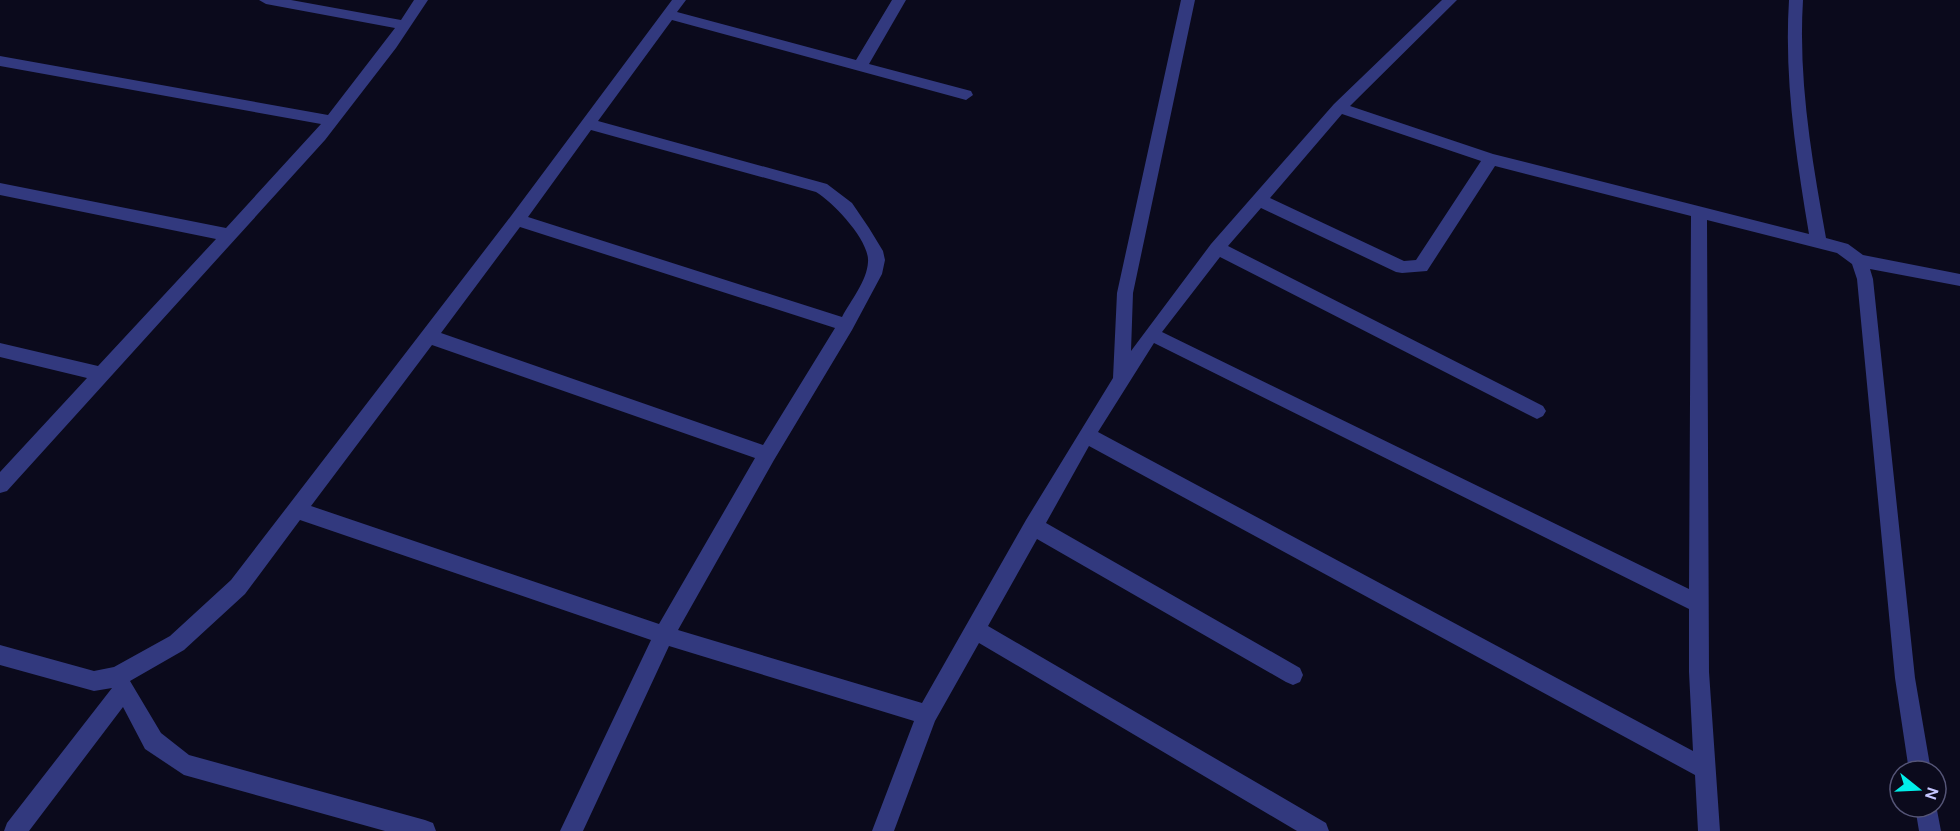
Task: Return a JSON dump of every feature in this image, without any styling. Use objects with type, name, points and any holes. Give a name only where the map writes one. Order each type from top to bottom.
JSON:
[{"type":"street","points":[[266,0],[404,25]]},
{"type":"street","points":[[0,485],[332,121],[421,0]]},
{"type":"street","points":[[860,66],[899,0]]},
{"type":"street","points":[[1121,379],[1125,293],[1188,0]]},
{"type":"street","points":[[883,831],[927,715],[1086,435],[1150,334],[1217,248],[1339,108],[1450,0]]},
{"type":"street","points":[[1796,0],[1794,28],[1799,127],[1819,242]]},
{"type":"street","points":[[15,831],[120,684],[177,643],[238,586],[517,220],[673,7],[860,66],[966,95]]},
{"type":"street","points":[[0,61],[332,121]]},
{"type":"street","points":[[1339,108],[1491,159],[1842,248],[1859,260],[1960,280]]},
{"type":"street","points":[[572,831],[664,635],[767,454],[846,325],[874,274],[877,260],[869,242],[846,205],[836,195],[821,188],[588,124]]},
{"type":"street","points":[[1259,200],[1402,267],[1421,266],[1491,159]]},
{"type":"street","points":[[0,189],[229,236]]},
{"type":"street","points":[[1699,212],[1699,672],[1709,831]]},
{"type":"street","points":[[517,220],[846,325]]},
{"type":"street","points":[[1217,248],[1538,411]]},
{"type":"street","points":[[1859,260],[1865,279],[1905,678],[1918,759]]},
{"type":"street","points":[[1150,334],[1699,604]]},
{"type":"street","points":[[428,336],[767,454]]},
{"type":"street","points":[[0,350],[103,374]]},
{"type":"street","points":[[1086,435],[1705,769]]},
{"type":"street","points":[[296,510],[664,635],[927,715]]},
{"type":"street","points":[[1033,526],[1293,675]]},
{"type":"street","points":[[974,629],[1318,831]]},
{"type":"street","points":[[0,654],[94,681],[120,684]]},
{"type":"street","points":[[120,684],[153,741],[184,764],[426,831]]}]
